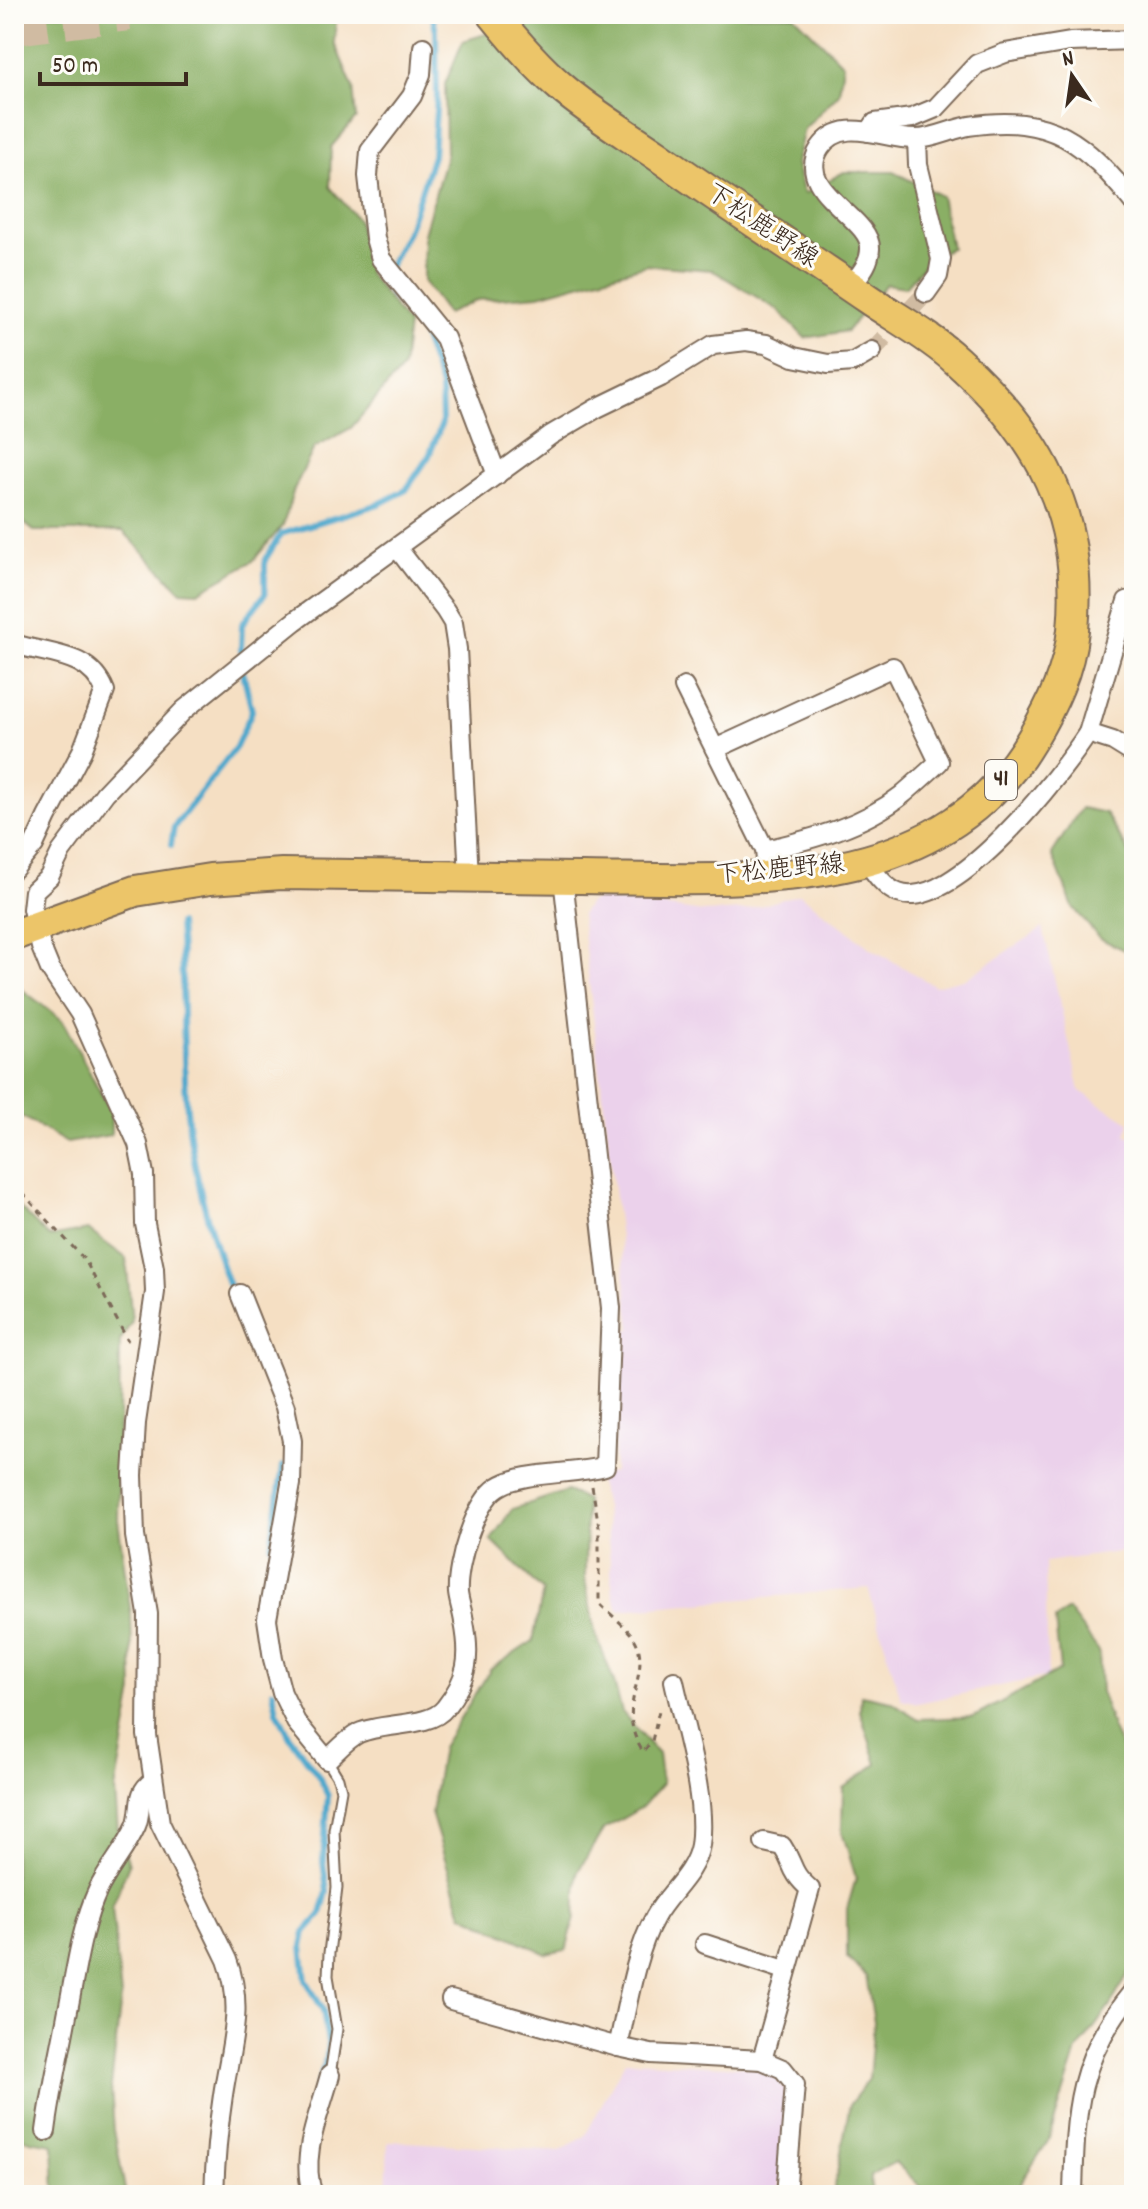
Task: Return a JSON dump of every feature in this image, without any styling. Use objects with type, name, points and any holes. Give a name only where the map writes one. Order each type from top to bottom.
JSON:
[{"type":"main road","name":"下松鹿野線","points":[[24,931],[135,891],[210,879],[282,874],[563,878],[766,864],[818,872],[867,862],[932,835],[983,801],[1023,755],[1054,702],[1071,651],[1076,599],[1071,548],[1060,499],[1036,451],[999,402],[953,357],[736,211],[561,87],[493,14]]},
{"type":"street","points":[[869,132],[875,123],[912,118],[936,108],[977,64],[1005,53],[1070,42],[1134,40]]},
{"type":"street","points":[[423,47],[421,74],[412,96],[370,151],[368,176],[375,238],[381,259],[445,338],[497,475]]},
{"type":"street","points":[[851,286],[867,264],[871,247],[865,231],[822,190],[816,171],[817,153],[829,136],[848,130],[917,139],[1000,121],[1034,125],[1061,134],[1096,158],[1134,203]]},
{"type":"street","points":[[917,139],[918,165],[941,259],[938,276],[926,293]]},
{"type":"street","points":[[214,2195],[223,2095],[234,2042],[237,2000],[235,1981],[227,1960],[160,1823],[152,1782],[147,1735],[148,1614],[135,1536],[133,1475],[136,1423],[155,1292],[154,1268],[145,1224],[144,1174],[138,1144],[80,1014],[24,931],[32,909],[34,891],[49,877],[61,852],[105,793],[184,710],[295,621],[551,435],[597,408],[661,377],[713,345],[756,342],[794,357],[828,364],[853,362],[872,351]]},
{"type":"street","points":[[398,549],[453,623],[469,877]]},
{"type":"street","points":[[867,862],[882,881],[898,893],[921,893],[948,883],[998,843],[1038,800],[1088,733],[1127,601],[1134,599]]},
{"type":"street","points":[[14,644],[51,651],[82,662],[105,691],[82,751],[34,845],[14,869]]},
{"type":"street","points":[[684,687],[766,864],[813,839],[860,821],[900,797],[939,762],[893,667],[715,749]]},
{"type":"street","points":[[1088,733],[1113,741],[1134,754]]},
{"type":"street","points":[[14,878],[34,891]]},
{"type":"street","points":[[240,1294],[285,1407],[292,1441],[291,1484],[267,1619],[273,1659],[282,1693],[296,1722],[327,1760],[357,1734],[380,1726],[429,1719],[444,1710],[466,1674],[469,1658],[457,1591],[462,1561],[478,1509],[497,1487],[517,1479],[589,1471],[605,1466],[611,1308],[563,878]]},
{"type":"street","points":[[618,2047],[637,1968],[654,1918],[693,1866],[699,1849],[702,1827],[697,1792],[674,1681]]},
{"type":"street","points":[[46,2131],[75,1969],[98,1890],[129,1840],[138,1820],[144,1787],[152,1782]]},
{"type":"street","points":[[762,2060],[810,1889],[792,1871],[782,1846],[764,1842]]},
{"type":"street","points":[[705,1944],[785,1970]]},
{"type":"street","points":[[1073,2195],[1074,2125],[1080,2089],[1113,2015],[1134,1990]]},
{"type":"street","points":[[451,2000],[651,2054],[762,2060],[783,2069],[795,2084],[786,2195]]},
{"type":"street","points":[[313,2195],[307,2168],[330,2075]]},
{"type":"lane","points":[[327,1760],[341,1790],[334,1830],[337,1888],[328,1976],[337,2029],[330,2075]]},
{"type":"path","points":[[14,1184],[85,1260],[132,1350]]},
{"type":"path","points":[[589,1471],[599,1527],[599,1603],[636,1640],[641,1659],[630,1710],[637,1742],[643,1752],[652,1741],[666,1683],[674,1681]]},
{"type":"shaded area","points":[[800,894],[870,948],[935,986],[967,978],[1043,928],[1080,1091],[1129,1122],[1126,1135],[1134,1138],[1134,1550],[1045,1562],[1048,1676],[918,1703],[901,1699],[868,1588],[619,1610],[613,1595],[605,1505],[597,1476],[614,1472],[618,1334],[631,1329],[581,915],[589,903],[600,897],[703,912],[747,910]]},
{"type":"shaded area","points":[[625,2061],[768,2068],[789,2093],[779,2195],[386,2195],[388,2141],[560,2151],[585,2136]]},
{"type":"green space","points":[[14,14],[337,14],[334,42],[353,87],[356,118],[331,147],[330,187],[358,220],[369,274],[408,325],[403,367],[351,428],[314,448],[294,489],[283,525],[253,561],[198,592],[181,591],[123,531],[34,531],[14,515]]},
{"type":"green space","points":[[530,14],[794,15],[843,64],[839,93],[804,129],[796,163],[804,194],[844,172],[894,172],[941,196],[951,248],[929,260],[905,287],[886,284],[847,331],[805,338],[778,310],[712,270],[647,265],[539,295],[477,300],[447,314],[423,281],[424,234],[446,155],[445,84],[463,41],[527,21]]},
{"type":"green space","points":[[1081,808],[1105,813],[1134,861],[1134,955],[1099,938],[1073,907],[1052,854]]},
{"type":"green space","points":[[20,988],[62,1020],[111,1112],[111,1135],[67,1143],[14,1112],[14,989]]},
{"type":"green space","points":[[14,1202],[49,1237],[88,1230],[126,1258],[132,1321],[120,1341],[118,1520],[131,1615],[133,1691],[115,1790],[118,1832],[129,1864],[112,1907],[121,1997],[111,2087],[114,2130],[126,2195],[55,2195],[53,2144],[19,2138],[14,2148]]},
{"type":"green space","points":[[567,1491],[586,1500],[585,1580],[595,1632],[622,1712],[658,1754],[662,1784],[642,1807],[603,1830],[577,1873],[575,1918],[566,1950],[546,1954],[462,1914],[431,1813],[442,1747],[491,1669],[533,1641],[543,1591],[491,1540],[512,1509]]},
{"type":"green space","points":[[1068,1610],[1099,1651],[1101,1693],[1113,1730],[1134,1773],[1134,1963],[1110,2006],[1077,2051],[1048,2141],[1016,2195],[922,2195],[920,2186],[895,2162],[870,2175],[872,2195],[833,2195],[850,2104],[869,2079],[874,2022],[866,1976],[847,1957],[847,1909],[856,1878],[842,1831],[843,1788],[877,1764],[860,1711],[861,1695],[891,1701],[918,1719],[974,1717],[1060,1670],[1055,1620]]},
{"type":"waterway","points":[[241,650],[242,624],[265,594],[265,560],[281,534],[379,504],[406,490],[429,456],[442,423],[441,386],[417,319],[394,298],[382,280],[408,230],[433,156],[437,95],[433,18]]},
{"type":"waterway","points":[[171,845],[174,827],[236,747],[252,711],[243,672]]},
{"type":"waterway","points":[[179,924],[188,1123],[209,1225],[234,1300]]},
{"type":"waterway","points":[[245,1329],[260,1367]]},
{"type":"waterway","points":[[271,1546],[283,1466]]},
{"type":"waterway","points":[[273,1691],[277,1711],[290,1737],[319,1777],[328,1796],[323,1861],[327,1892],[321,1914],[305,1932],[302,1947],[306,1980],[323,2010],[329,2048],[314,2098]]},
{"type":"tunnel","points":[[14,28],[129,14]]},
{"type":"tunnel","points":[[872,351],[926,293]]}]
